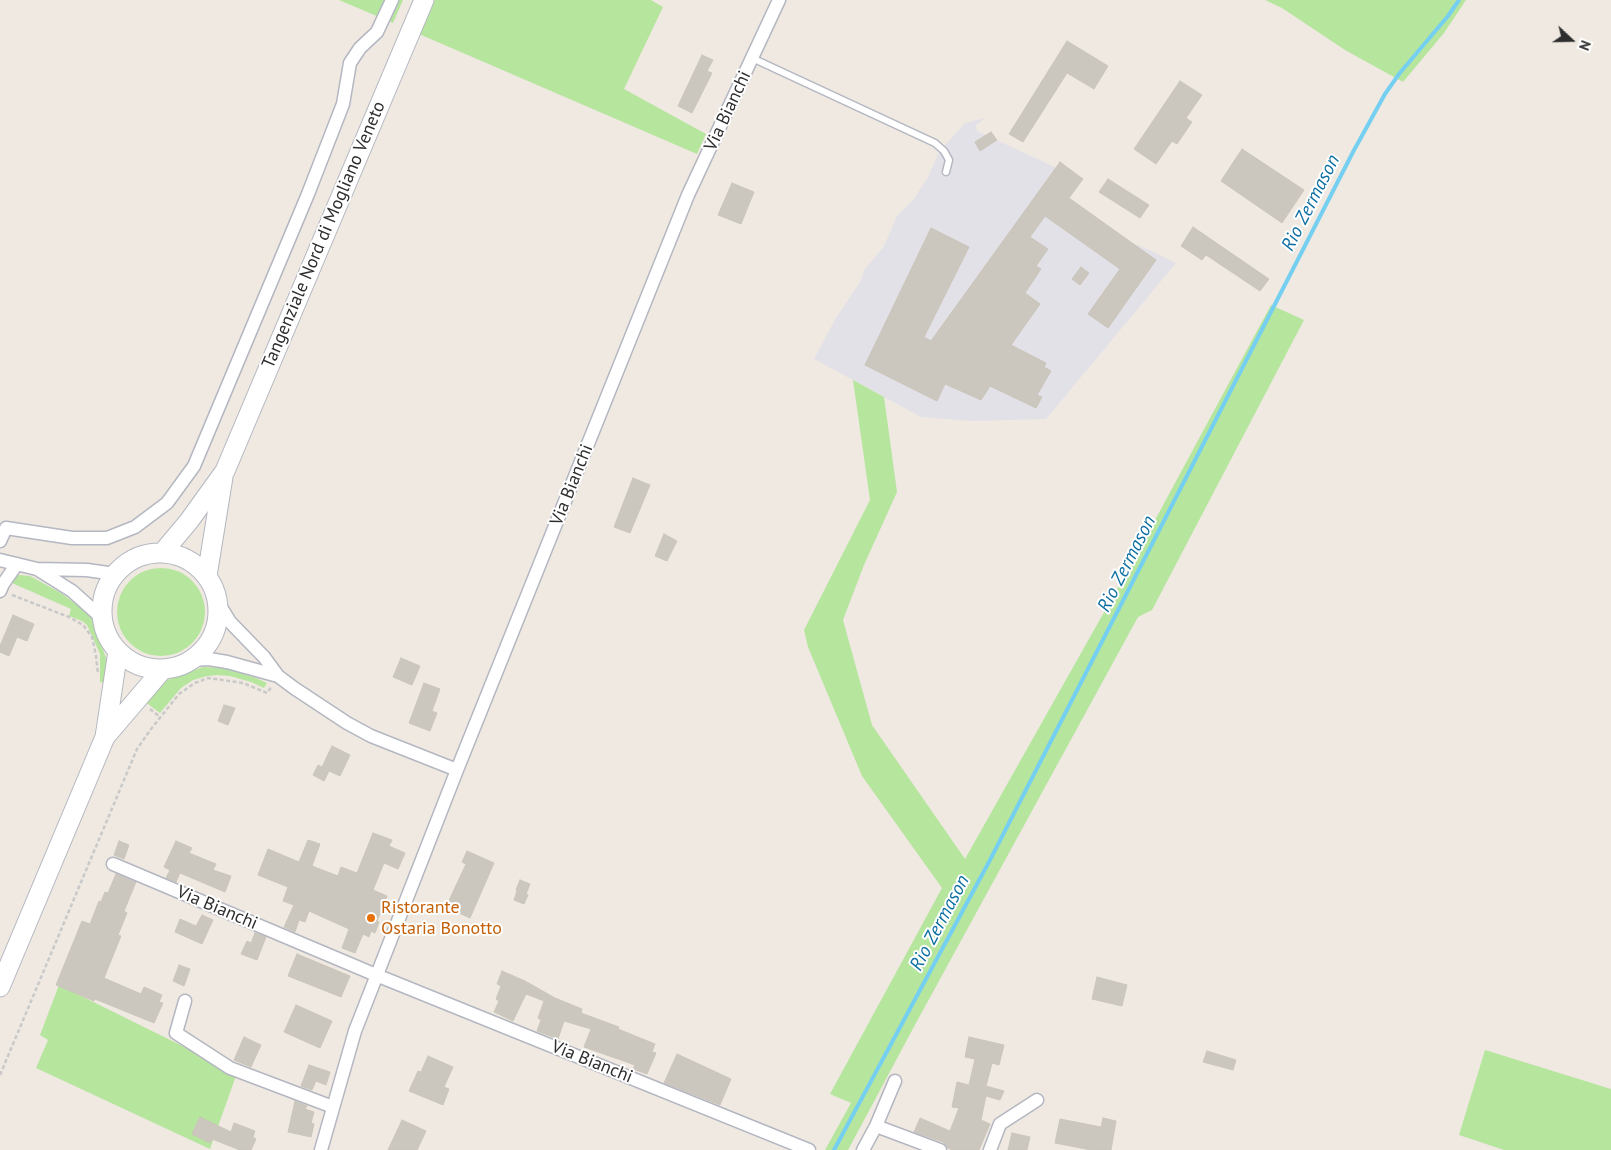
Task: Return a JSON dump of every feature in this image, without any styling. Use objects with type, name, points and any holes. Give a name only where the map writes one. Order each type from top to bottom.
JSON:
[{"type":"main road","name":"Tangenziale Nord di Mogliano Veneto","points":[[224,471],[424,0]]},
{"type":"main road","points":[[163,552],[189,521],[224,471]]},
{"type":"main road","points":[[207,576],[224,471]]},
{"type":"main road","points":[[163,552],[182,557],[196,565],[207,576],[217,601],[218,615],[210,641],[201,652],[177,666],[163,669],[139,665],[118,651],[110,641],[105,630],[102,618],[102,602],[107,587],[115,574],[130,561],[147,554],[163,552]]},
{"type":"main road","points":[[0,987],[105,737],[118,651]]},
{"type":"main road","points":[[105,737],[163,669]]},
{"type":"street","points":[[0,541],[6,528],[72,538],[107,538],[135,527],[167,503],[194,466],[308,194],[343,104],[350,63],[360,48],[377,32],[392,0]]},
{"type":"street","name":"Via Bianchi","points":[[321,1150],[355,1031],[457,770],[688,195],[780,0]]},
{"type":"street","points":[[0,560],[38,569],[86,570],[115,574]]},
{"type":"street","points":[[4,592],[3,584],[17,564]]},
{"type":"street","points":[[38,569],[72,591],[102,618]]},
{"type":"street","points":[[217,601],[230,622],[264,657],[278,676],[294,688],[347,723],[371,736],[457,770]]},
{"type":"street","points":[[190,660],[209,659],[227,662],[278,676]]},
{"type":"street","name":"Via Bianchi","points":[[114,864],[376,974],[809,1150]]},
{"type":"street","points":[[185,1001],[176,1033],[230,1068],[333,1107]]},
{"type":"street","points":[[864,1150],[895,1081]]},
{"type":"street","points":[[990,1150],[1000,1124],[1037,1100]]},
{"type":"street","points":[[876,1126],[940,1150]]},
{"type":"lane","points":[[752,58],[935,143],[944,151],[949,160],[946,172]]},
{"type":"path","points":[[4,592],[69,617],[83,625],[92,638],[98,675]]},
{"type":"path","points":[[0,1074],[137,749],[160,717],[179,694],[195,683],[208,678],[243,683],[267,693],[274,684],[294,688]]},
{"type":"path","points":[[148,708],[160,717]]},
{"type":"shaded area","points":[[985,118],[976,125],[977,131],[1076,177],[1056,210],[1076,222],[1145,248],[1176,263],[1046,419],[972,421],[921,417],[814,359],[836,318],[860,282],[865,269],[884,246],[897,216],[913,200],[928,177],[939,152],[965,123]]},
{"type":"green space","points":[[339,0],[403,0],[393,23]]},
{"type":"green space","points":[[435,0],[651,0],[663,7],[624,89],[706,134],[697,154],[419,34]]},
{"type":"green space","points":[[1265,0],[1466,0],[1444,33],[1403,82],[1345,50],[1282,8]]},
{"type":"green space","points":[[1271,305],[1304,320],[1152,610],[1138,617],[848,1150],[825,1150],[851,1103],[830,1094],[942,888],[862,776],[808,647],[804,630],[870,500],[853,380],[884,397],[897,492],[864,565],[843,620],[872,725],[965,859],[1134,559]]},
{"type":"green space","points":[[161,568],[178,571],[186,575],[198,587],[202,595],[205,612],[202,629],[198,637],[186,649],[178,653],[161,656],[144,653],[136,649],[124,637],[120,629],[117,612],[120,595],[124,587],[136,575],[144,571]]},
{"type":"green space","points":[[19,575],[30,576],[61,593],[84,610],[92,619],[106,658],[105,683],[100,682],[100,654],[87,625],[69,616],[71,609],[12,583],[15,577]]},
{"type":"green space","points":[[203,667],[226,668],[267,683],[264,688],[230,676],[207,676],[193,680],[181,688],[160,713],[144,701],[155,688],[167,680]]},
{"type":"green space","points":[[59,985],[237,1073],[210,1149],[36,1068],[48,1040],[40,1035]]},
{"type":"green space","points":[[1485,1050],[1611,1089],[1611,1150],[1504,1150],[1459,1135]]},
{"type":"building","points":[[1067,41],[1108,66],[1094,89],[1067,73],[1023,142],[1009,134]]},
{"type":"building","points":[[702,55],[713,60],[707,71],[712,73],[692,113],[678,106]]},
{"type":"building","points":[[1180,81],[1202,95],[1186,118],[1192,122],[1177,144],[1172,141],[1156,164],[1134,149]]},
{"type":"building","points":[[991,132],[997,140],[980,151],[975,142]]},
{"type":"building","points":[[1242,149],[1304,190],[1282,223],[1221,181]]},
{"type":"building","points":[[1060,162],[1083,179],[1069,198],[1156,260],[1108,328],[1088,314],[1120,269],[1045,216],[1030,237],[1048,249],[1036,266],[1041,269],[1025,293],[1040,304],[1011,345],[1046,363],[1044,367],[1051,371],[1037,395],[1042,397],[1036,408],[990,386],[981,400],[945,384],[937,401],[865,365],[931,228],[969,247],[924,337],[931,341]]},
{"type":"building","points":[[1108,179],[1149,205],[1140,218],[1099,192]]},
{"type":"building","points":[[732,183],[754,192],[741,224],[718,215]]},
{"type":"building","points":[[1193,227],[1269,279],[1260,291],[1206,255],[1202,260],[1181,246]]},
{"type":"building","points":[[1081,267],[1089,273],[1080,285],[1072,279]]},
{"type":"building","points":[[633,478],[650,485],[630,533],[614,527]]},
{"type":"building","points":[[664,534],[677,541],[667,561],[655,556]]},
{"type":"building","points":[[13,615],[34,624],[27,641],[17,637],[9,656],[0,652],[0,646]]},
{"type":"building","points":[[401,658],[420,666],[412,685],[393,677]]},
{"type":"building","points":[[424,683],[440,689],[432,711],[437,713],[430,731],[409,723]]},
{"type":"building","points":[[224,705],[235,708],[228,725],[218,721]]},
{"type":"building","points":[[332,746],[350,755],[340,776],[329,771],[324,781],[313,775],[318,765],[322,767]]},
{"type":"building","points":[[373,833],[392,840],[389,846],[405,853],[398,869],[384,863],[373,890],[387,896],[377,921],[379,922],[375,933],[371,931],[369,937],[363,934],[355,953],[342,948],[349,929],[309,911],[305,922],[299,920],[295,932],[284,927],[294,905],[283,901],[288,887],[258,875],[268,849],[299,862],[308,840],[320,844],[312,866],[338,876],[341,867],[357,873]]},
{"type":"building","points":[[119,841],[129,845],[124,859],[114,855]]},
{"type":"building","points":[[176,841],[192,848],[189,853],[216,864],[213,870],[231,876],[225,892],[180,873],[176,882],[166,878],[170,870],[164,867]]},
{"type":"building","points":[[467,851],[494,863],[470,918],[446,907],[466,864],[462,862]]},
{"type":"building","points":[[116,874],[136,882],[124,911],[127,913],[118,935],[121,936],[104,978],[141,994],[144,987],[162,995],[159,1002],[163,1003],[154,1023],[56,985],[82,921],[90,924],[99,901],[101,902],[105,892],[108,893]]},
{"type":"building","points":[[520,880],[530,884],[524,904],[514,900]]},
{"type":"building","points":[[202,915],[213,920],[202,944],[175,932],[180,919],[196,926]]},
{"type":"building","points":[[255,933],[266,937],[257,960],[241,954],[247,941],[251,943]]},
{"type":"building","points":[[297,954],[350,976],[341,997],[288,976]]},
{"type":"building","points":[[179,965],[190,969],[184,986],[173,981]]},
{"type":"building","points":[[502,971],[525,981],[555,998],[582,1009],[581,1013],[619,1027],[618,1029],[655,1044],[652,1052],[656,1053],[647,1074],[633,1069],[635,1065],[584,1047],[591,1029],[564,1021],[558,1039],[537,1031],[541,1020],[538,1018],[544,1001],[526,994],[513,1021],[494,1012],[499,1001],[496,999],[501,986],[497,984]]},
{"type":"building","points":[[1097,977],[1127,985],[1122,1006],[1092,999]]},
{"type":"building","points":[[296,1005],[332,1021],[320,1048],[284,1032]]},
{"type":"building","points":[[244,1037],[261,1045],[251,1067],[234,1060]]},
{"type":"building","points":[[969,1037],[1004,1045],[999,1065],[992,1063],[986,1086],[1004,1091],[1000,1100],[986,1096],[981,1120],[990,1124],[979,1150],[952,1150],[943,1142],[914,1132],[920,1118],[950,1131],[959,1108],[952,1107],[957,1082],[969,1085],[975,1059],[965,1057]]},
{"type":"building","points":[[1207,1051],[1236,1060],[1233,1070],[1203,1062]]},
{"type":"building","points":[[677,1054],[731,1079],[720,1105],[664,1083]]},
{"type":"building","points":[[428,1056],[453,1067],[444,1087],[449,1089],[443,1105],[409,1091],[418,1071],[421,1072]]},
{"type":"building","points":[[309,1065],[330,1072],[326,1085],[316,1081],[312,1090],[301,1086]]},
{"type":"building","points":[[295,1101],[307,1106],[305,1109],[314,1112],[311,1123],[314,1124],[311,1137],[288,1132]]},
{"type":"building","points":[[200,1117],[231,1132],[234,1123],[255,1131],[253,1137],[256,1139],[251,1150],[240,1150],[212,1139],[210,1143],[192,1134]]},
{"type":"building","points":[[1103,1118],[1116,1121],[1111,1150],[1091,1150],[1055,1143],[1060,1119],[1101,1127]]},
{"type":"building","points":[[402,1120],[426,1131],[417,1150],[388,1150]]},
{"type":"building","points":[[1012,1133],[1030,1137],[1027,1150],[1008,1150]]},
{"type":"waterway","name":"Rio Zermason","points":[[834,1150],[990,860],[1353,152],[1385,94],[1459,0]]},
{"type":"place","name":"Ristorante Ostaria Bonotto","points":[[371,918]]}]
